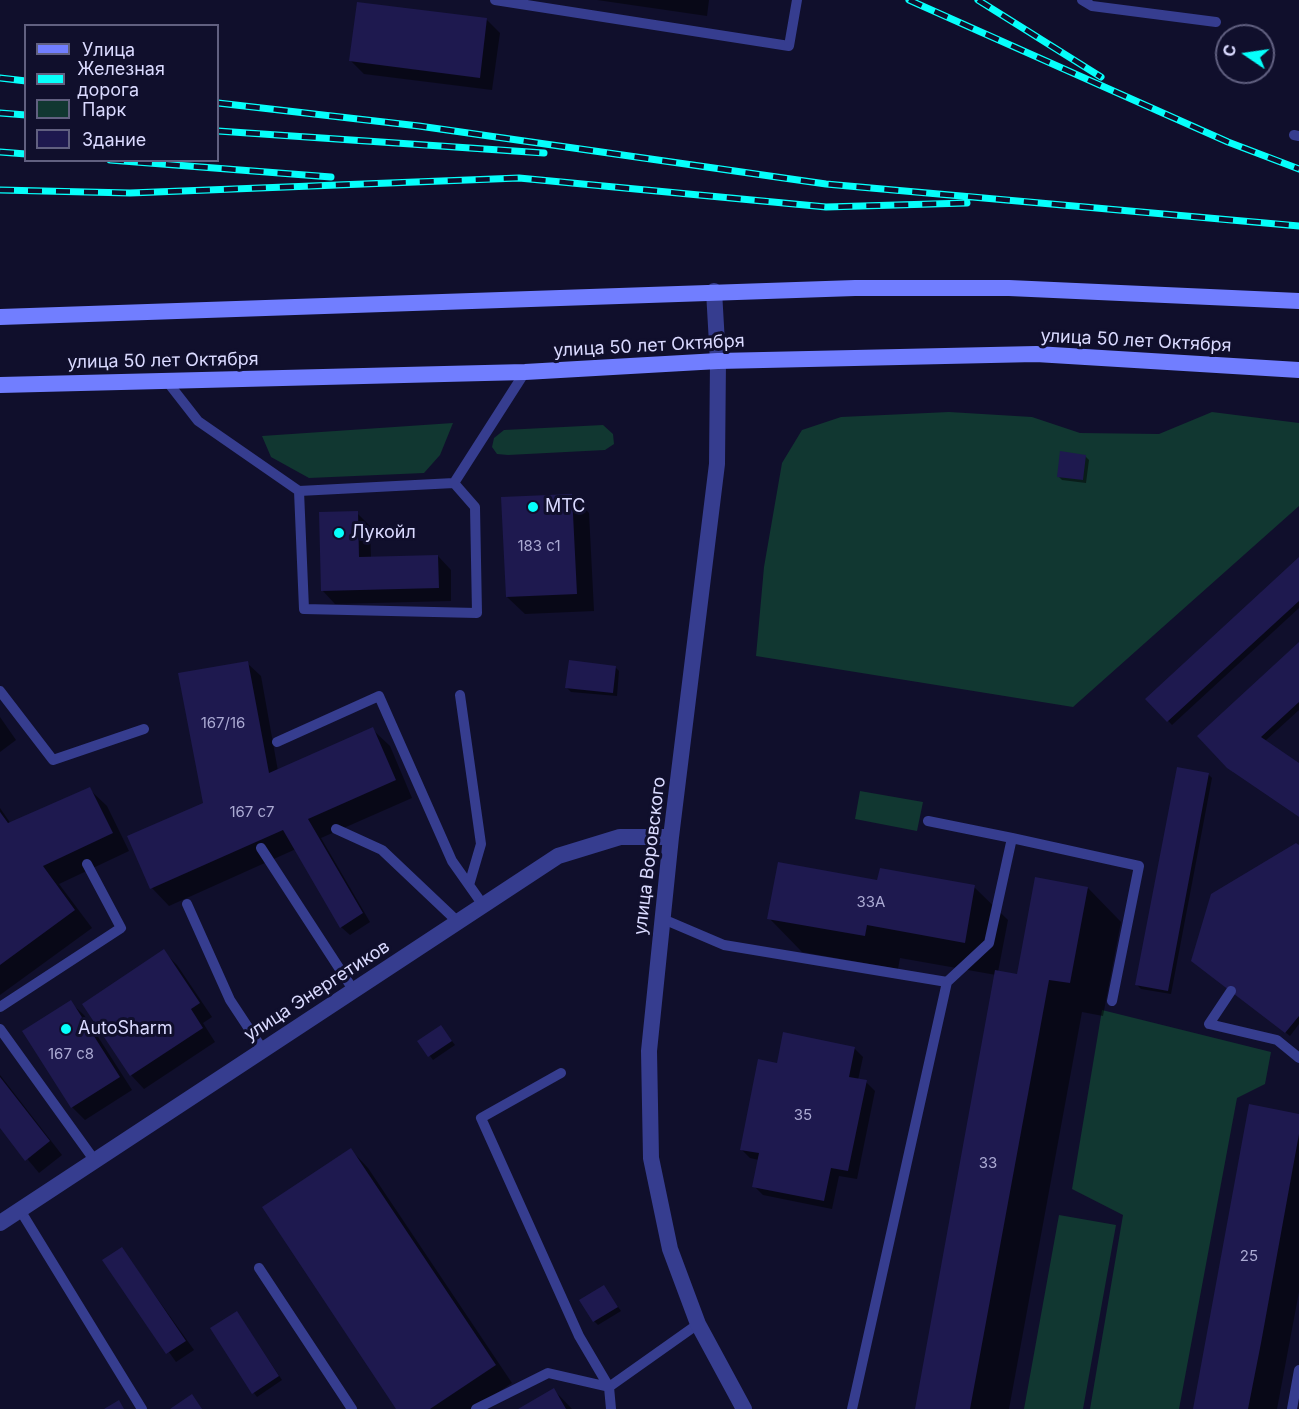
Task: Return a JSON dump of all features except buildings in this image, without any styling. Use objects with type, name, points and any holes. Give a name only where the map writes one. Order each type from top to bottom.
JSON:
[{"type":"main road","points":[[0,317],[714,291],[1009,288],[1299,302]]},
{"type":"main road","name":"улица 50 лет Октября","points":[[0,385],[525,372],[718,361],[1036,354],[1299,370]]},
{"type":"street","name":"улица Воровского","points":[[714,291],[718,361],[717,464],[671,837],[649,1051],[651,1158],[670,1249],[698,1324],[744,1409]]},
{"type":"street","name":"улица Энергетиков","points":[[0,1223],[558,856],[620,837],[671,837]]},
{"type":"lane","points":[[495,0],[789,46],[797,0]]},
{"type":"lane","points":[[1082,0],[1092,6],[1216,22]]},
{"type":"lane","points":[[454,483],[525,372]]},
{"type":"lane","points":[[165,380],[198,421],[299,491],[454,483]]},
{"type":"lane","points":[[299,491],[304,609],[477,613],[474,507],[454,483]]},
{"type":"lane","points":[[0,691],[53,760],[144,729]]},
{"type":"lane","points":[[460,695],[481,844],[469,885]]},
{"type":"lane","points":[[278,742],[379,696],[452,861],[483,905]]},
{"type":"lane","points":[[928,821],[1139,866],[1112,1001]]},
{"type":"lane","points":[[336,829],[382,850],[458,922]]},
{"type":"lane","points":[[852,1409],[947,982],[989,943],[1012,838]]},
{"type":"lane","points":[[261,848],[354,991]]},
{"type":"lane","points":[[0,1007],[121,928],[87,864]]},
{"type":"lane","points":[[187,904],[230,1000],[263,1050]]},
{"type":"lane","points":[[663,919],[724,945],[947,982]]},
{"type":"lane","points":[[1230,991],[1209,1024],[1277,1040],[1299,1058]]},
{"type":"lane","points":[[0,1029],[95,1161]]},
{"type":"lane","points":[[561,1073],[481,1118],[579,1336],[609,1387],[611,1409]]},
{"type":"lane","points":[[20,1210],[142,1409]]},
{"type":"lane","points":[[259,1268],[352,1409]]},
{"type":"lane","points":[[476,1409],[548,1373],[609,1387],[698,1324]]},
{"type":"lane","points":[[1292,1409],[1299,1371]]},
{"type":"green space","points":[[949,412],[1032,417],[1080,433],[1159,434],[1212,412],[1299,423],[1299,506],[1073,707],[756,656],[764,567],[782,463],[802,430],[841,417]]},
{"type":"green space","points":[[453,423],[440,455],[424,473],[309,478],[271,457],[262,436]]},
{"type":"green space","points":[[603,425],[613,434],[614,444],[605,450],[508,455],[497,454],[492,447],[494,438],[504,430]]},
{"type":"green space","points":[[860,791],[923,802],[917,831],[855,819]]},
{"type":"green space","points":[[1102,1010],[1271,1052],[1265,1084],[1237,1098],[1179,1409],[1090,1409],[1123,1215],[1072,1189]]},
{"type":"green space","points":[[1059,1215],[1116,1225],[1083,1409],[1024,1409]]},
{"type":"railway","points":[[909,0],[1228,142],[1299,169]]},
{"type":"railway","points":[[978,0],[1101,77]]},
{"type":"railway","points":[[0,78],[24,81]]},
{"type":"railway","points":[[219,103],[419,126],[826,184],[1299,226]]},
{"type":"railway","points":[[0,113],[24,115]]},
{"type":"railway","points":[[219,131],[544,153]]},
{"type":"railway","points":[[0,152],[24,154]]},
{"type":"railway","points":[[136,162],[331,177]]},
{"type":"railway","points":[[0,190],[130,193],[519,178],[826,207],[967,203]]},
{"type":"place","name":"МТС","points":[[533,507]]},
{"type":"place","name":"Лукойл","points":[[339,533]]},
{"type":"place","name":"AutoSharm","points":[[66,1029]]}]
